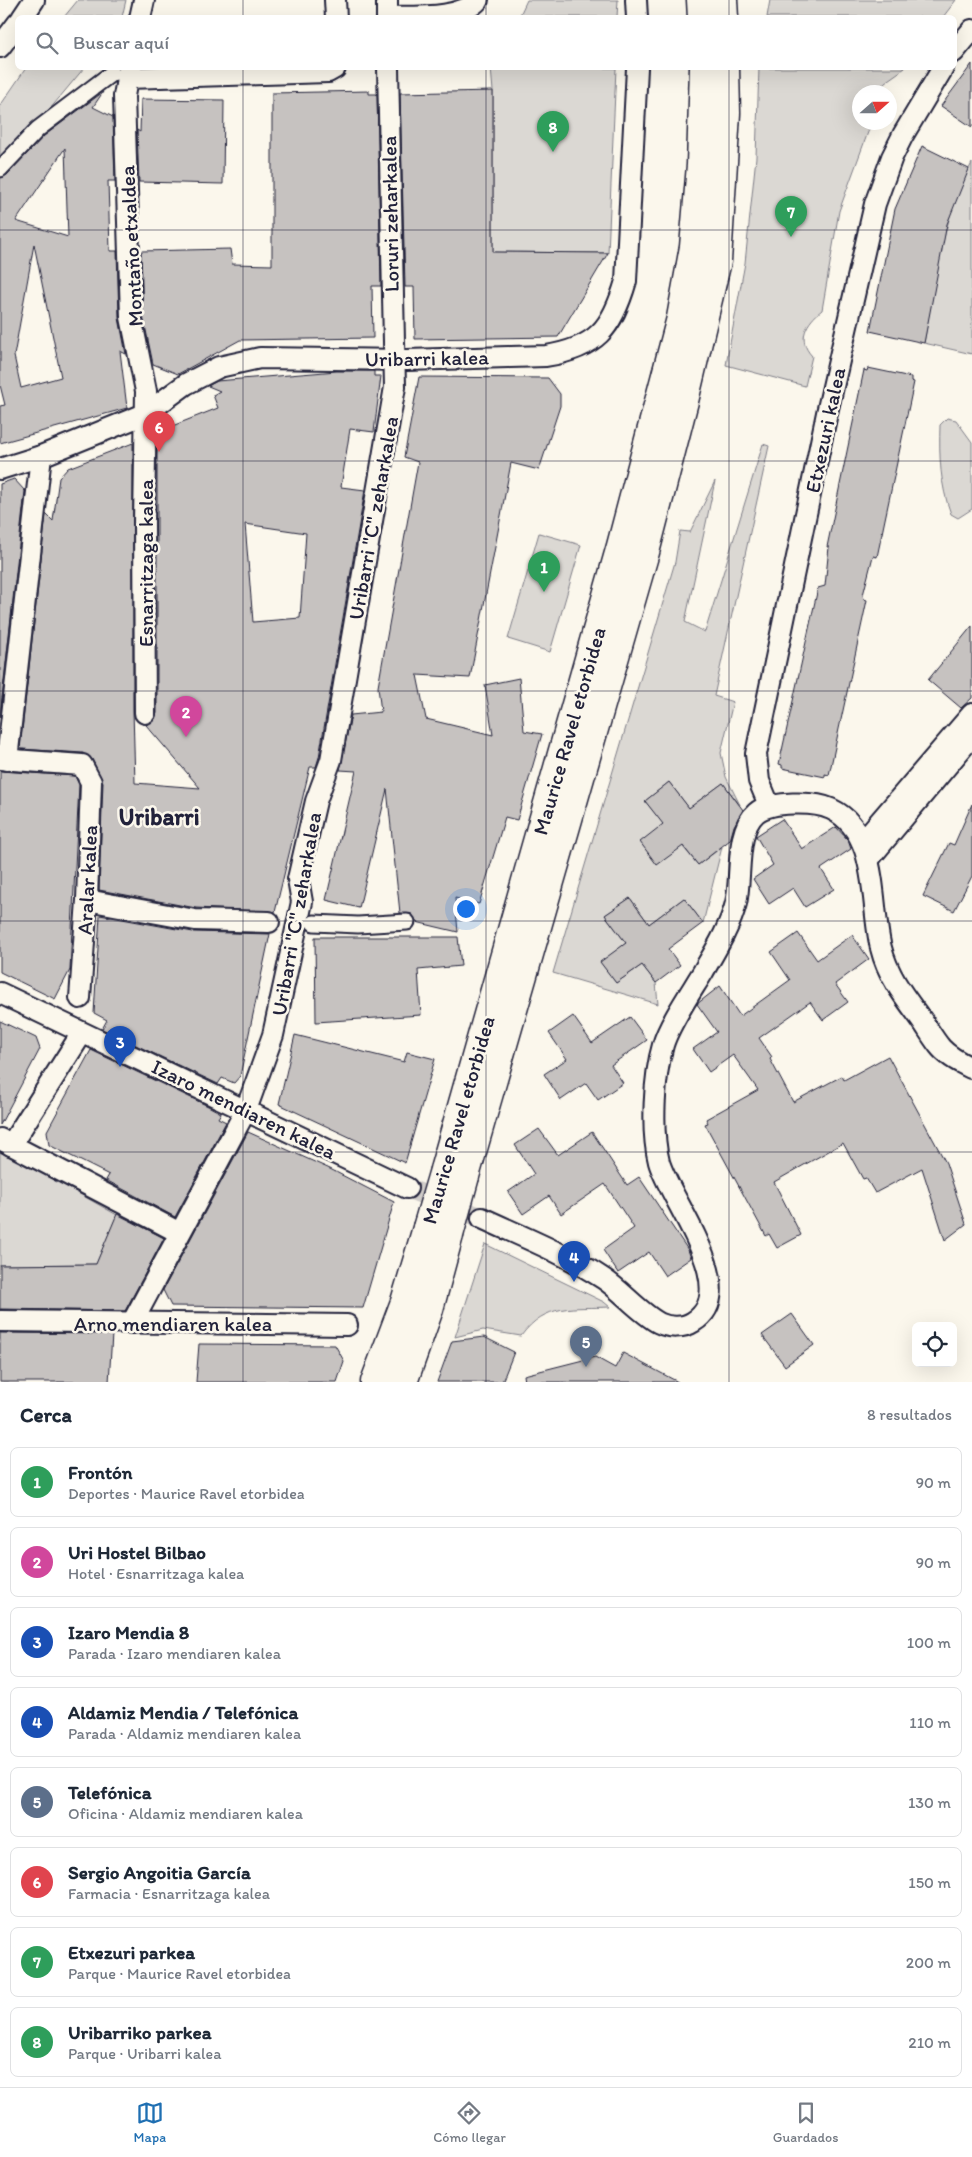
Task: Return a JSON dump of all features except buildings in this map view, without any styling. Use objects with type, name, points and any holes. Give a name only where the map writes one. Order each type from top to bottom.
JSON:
[{"type":"main road","points":[[701,0],[702,15]]},
{"type":"main road","points":[[724,0],[724,15]]},
{"type":"main road","name":"Maurice Ravel etorbidea","points":[[403,1382],[429,1309],[438,1231],[677,335],[694,247],[702,165],[704,70]]},
{"type":"main road","name":"Maurice Ravel etorbidea","points":[[454,1174],[645,552],[686,392],[717,261],[726,113],[725,70]]},
{"type":"main road","name":"Maurice Ravel etorbidea","points":[[375,1382],[405,1302],[438,1231]]},
{"type":"street","points":[[24,15],[34,0]]},
{"type":"street","points":[[141,15],[144,0]]},
{"type":"street","points":[[335,0],[336,15]]},
{"type":"street","points":[[387,0],[387,15]]},
{"type":"street","points":[[434,15],[460,12],[478,0]]},
{"type":"street","points":[[636,0],[637,15]]},
{"type":"street","points":[[0,47],[15,27]]},
{"type":"street","points":[[957,48],[972,30]]},
{"type":"street","points":[[0,169],[38,129],[122,73],[328,72],[332,70]]},
{"type":"street","name":"Loruri zeharkalea","points":[[388,70],[393,360]]},
{"type":"street","name":"Uribarri kalea","points":[[0,469],[42,456],[145,414],[186,384],[219,367],[260,358],[393,360],[546,356],[566,352],[592,340],[605,328],[618,309],[626,282],[637,70]]},
{"type":"street","name":"Etxezuri kalea","points":[[769,805],[759,781],[756,754],[798,564],[827,413],[875,204],[902,135],[942,70]]},
{"type":"street","name":"Montaño etxaldea","points":[[122,73],[131,317],[146,391],[145,414]]},
{"type":"street","name":"Uribarri \"C\" zeharkalea","points":[[132,1323],[178,1232],[246,1110],[273,1035],[302,902],[298,879],[316,801],[331,760],[385,455],[395,387],[393,360]]},
{"type":"street","name":"Esnarritzaga kalea","points":[[145,414],[145,713]]},
{"type":"street","points":[[4,759],[42,456]]},
{"type":"street","points":[[865,851],[972,714]]},
{"type":"street","points":[[865,851],[972,736]]},
{"type":"street","name":"Aralar kalea","points":[[4,759],[82,765],[92,782],[88,900],[80,998]]},
{"type":"street","points":[[482,1218],[579,1264],[606,1280],[660,1324],[677,1327],[692,1323],[706,1310],[712,1290],[708,1268],[659,1164],[653,1117],[663,1044],[718,946],[736,904],[741,852],[747,825],[756,813],[769,805],[797,804],[833,810],[848,822],[865,851],[880,947],[895,985],[942,1050],[972,1067]]},
{"type":"street","points":[[88,900],[195,920],[269,922]]},
{"type":"street","points":[[314,923],[358,925],[407,922]]},
{"type":"street","name":"Izaro mendiaren kalea","points":[[0,993],[407,1188]]},
{"type":"street","points":[[82,1033],[6,1142],[178,1232]]},
{"type":"street","name":"Arno mendiaren kalea","points":[[0,1321],[347,1325]]},
{"type":"shaded area","points":[[78,0],[126,0],[122,15],[66,15]]},
{"type":"shaded area","points":[[527,0],[618,0],[617,15],[520,15]]},
{"type":"shaded area","points":[[770,0],[956,0],[945,15],[767,15]]},
{"type":"shaded area","points":[[25,70],[82,70],[0,169],[0,106]]},
{"type":"shaded area","points":[[491,70],[616,70],[608,253],[493,252],[493,91]]},
{"type":"shaded area","points":[[759,70],[902,70],[882,85],[852,85],[852,130],[869,130],[839,211],[822,310],[805,331],[805,343],[807,350],[812,356],[805,386],[726,365],[745,263],[756,157]]},
{"type":"shaded area","points":[[972,163],[972,354],[924,343],[936,274],[947,228],[953,206]]},
{"type":"shaded area","points":[[947,418],[956,420],[972,442],[972,509],[958,518],[951,514],[947,503],[941,470],[940,425]]},
{"type":"shaded area","points":[[763,444],[769,446],[714,696],[733,702],[721,753],[726,777],[740,805],[723,783],[689,808],[669,782],[645,801],[698,865],[722,847],[703,923],[684,898],[649,924],[630,898],[605,915],[626,943],[601,962],[616,983],[642,965],[656,983],[658,1004],[553,973],[675,562],[680,531],[690,532],[715,481],[685,622],[705,632]]},
{"type":"shaded area","points":[[539,533],[581,545],[550,652],[508,639]]},
{"type":"shaded area","points":[[0,1149],[117,1215],[96,1264],[0,1265]]},
{"type":"shaded area","points":[[485,1244],[604,1302],[610,1307],[572,1308],[550,1312],[530,1325],[521,1336],[483,1330],[455,1337]]},
{"type":"tunnel","points":[[407,1188],[482,1218]]},
{"type":"place","name":"Uribarriko parkea","points":[[553,152]]},
{"type":"place","name":"Etxezuri parkea","points":[[791,237]]},
{"type":"place","name":"Sergio Angoitia García","points":[[159,452]]},
{"type":"place","name":"Frontón","points":[[544,592]]},
{"type":"place","name":"Uri Hostel Bilbao","points":[[186,737]]},
{"type":"place","name":"Izaro Mendia 8","points":[[120,1067]]},
{"type":"place","name":"Aldamiz Mendia / Telefónica","points":[[574,1282]]},
{"type":"place","name":"Telefónica","points":[[586,1367]]},
{"type":"district","name":"Uribarri","points":[[159,816]]}]
